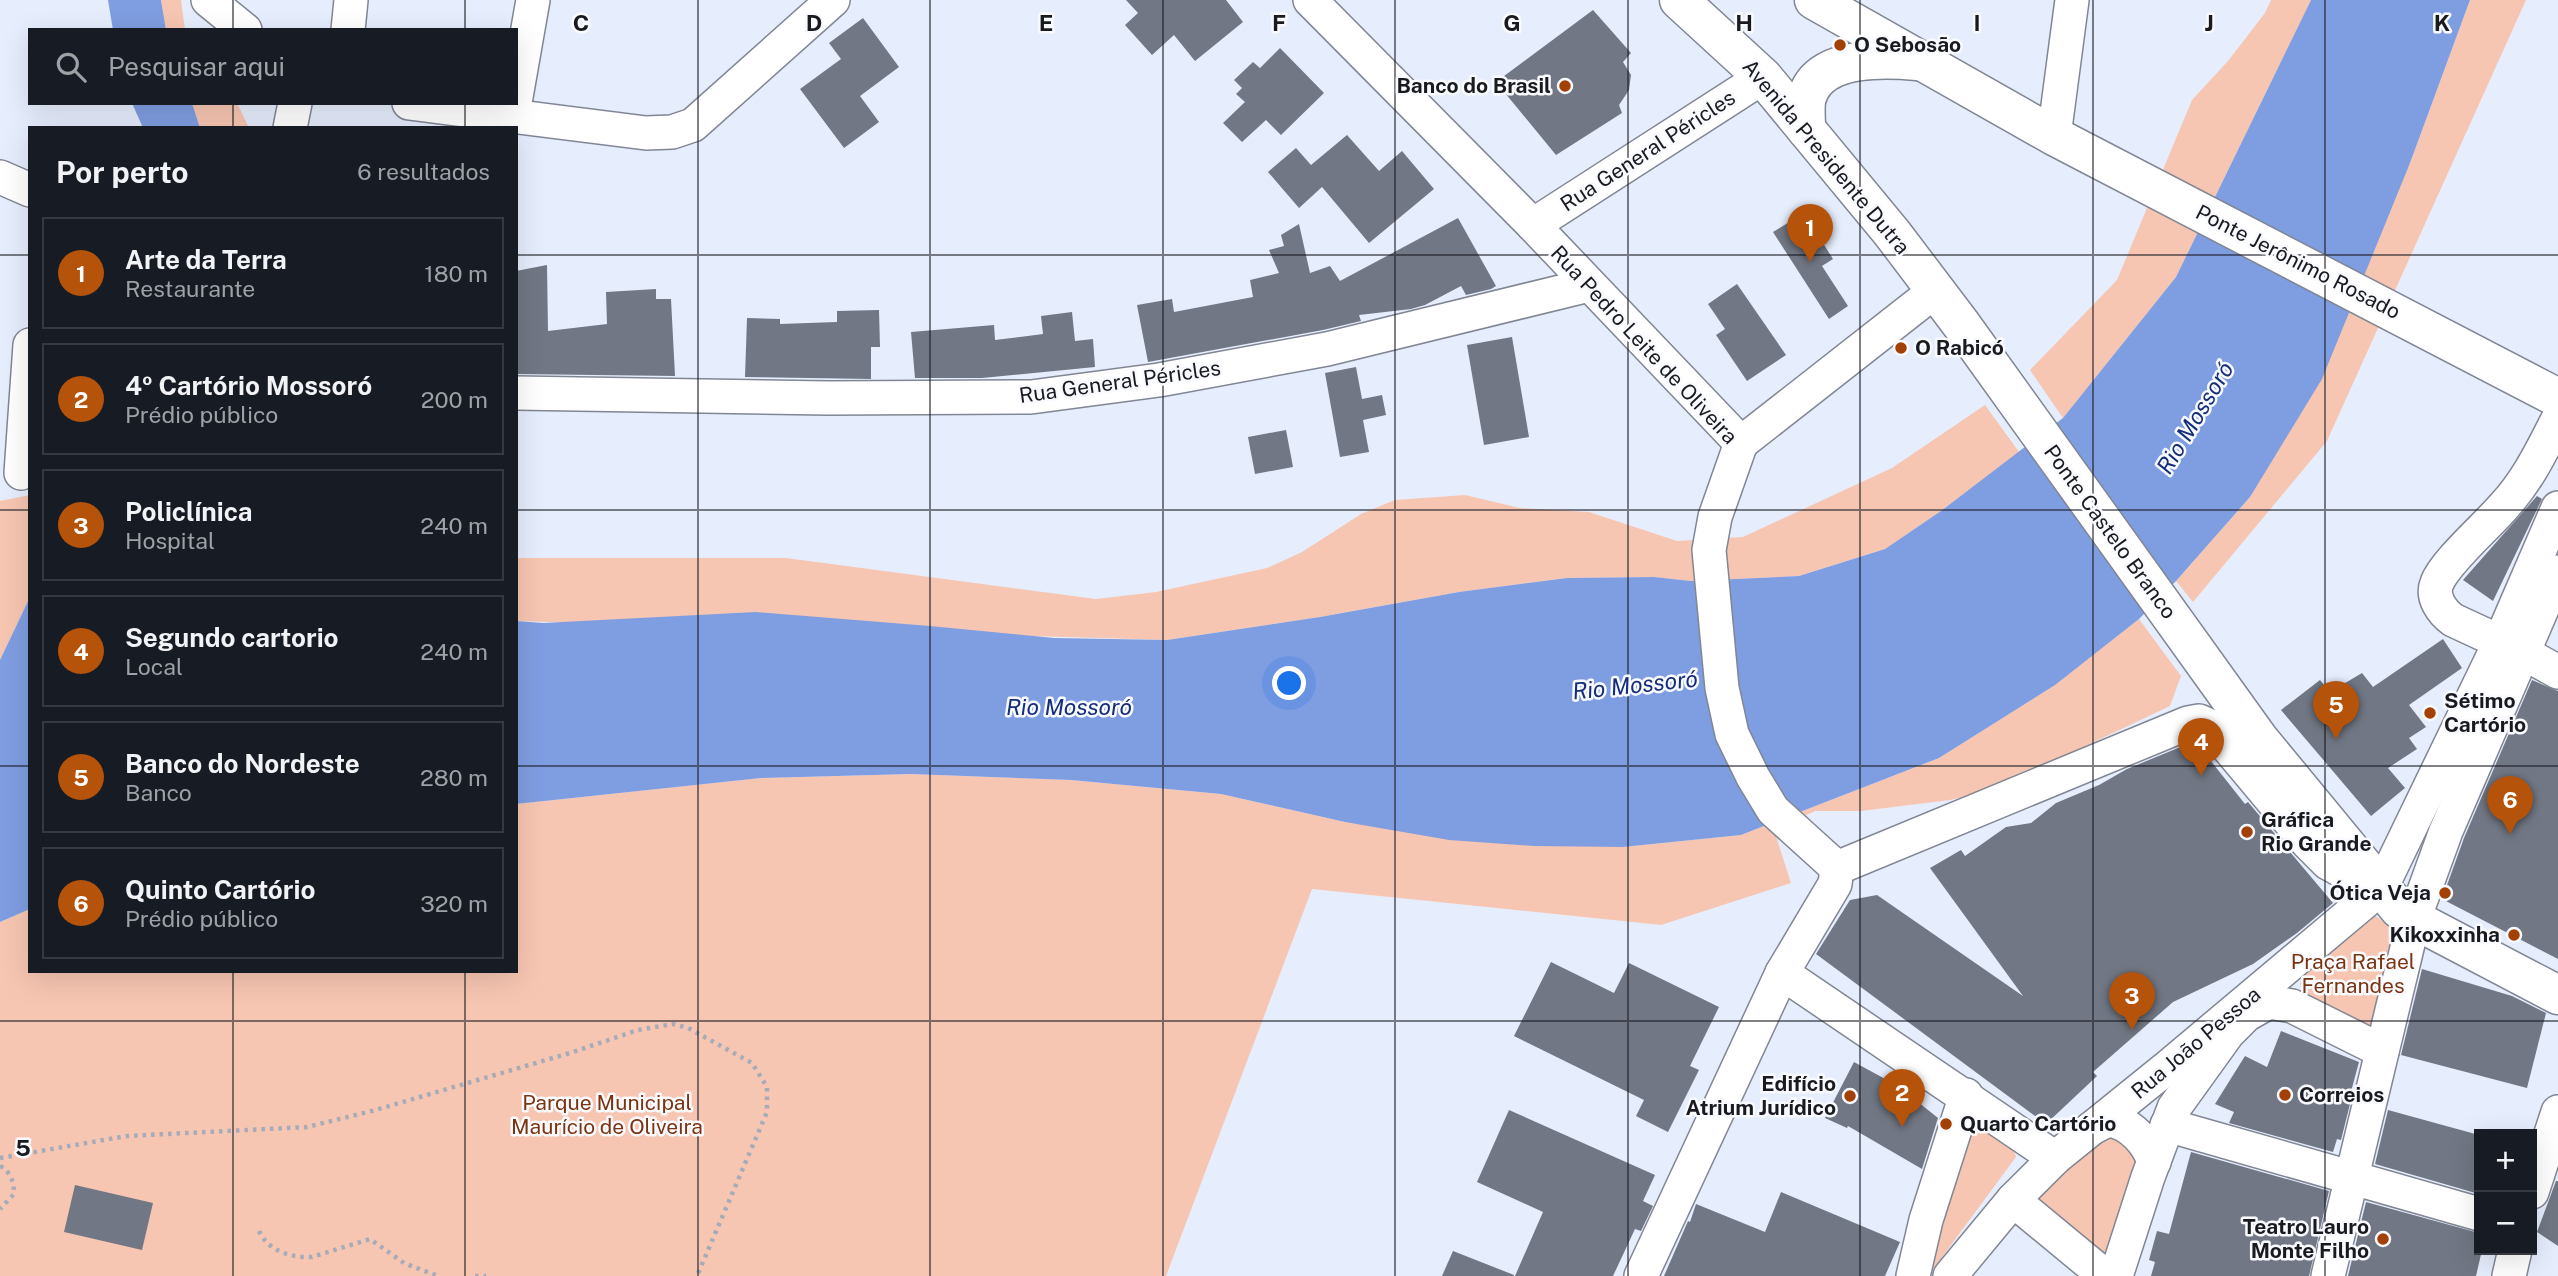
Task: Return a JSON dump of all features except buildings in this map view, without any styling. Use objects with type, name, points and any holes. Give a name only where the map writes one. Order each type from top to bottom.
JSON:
[{"type":"main road","name":"Avenida Presidente Dutra","points":[[1679,0],[1763,77],[1892,233],[1961,324]]},
{"type":"main road","points":[[1814,0],[2054,136]]},
{"type":"main road","points":[[1806,129],[1806,100],[1814,84],[1831,70],[1862,60],[1923,61]]},
{"type":"main road","name":"Ponte Jerônimo Rosado","points":[[2054,136],[2558,398]]},
{"type":"main road","name":"Ponte Castelo Branco","points":[[1961,324],[2259,739],[2399,909],[2558,995]]},
{"type":"street","points":[[208,0],[243,28]]},
{"type":"street","points":[[348,28],[351,0]]},
{"type":"street","points":[[518,88],[533,0]]},
{"type":"street","points":[[480,105],[515,106],[646,133],[672,132],[693,125],[833,0]]},
{"type":"street","name":"Rua Pedro Leite de Oliveira","points":[[1310,0],[1533,225],[1741,443],[1715,517],[1709,550],[1722,688],[1732,734],[1773,810],[1837,868]]},
{"type":"street","points":[[2054,136],[2072,0]]},
{"type":"street","name":"Rua General Péricles","points":[[1533,225],[1763,77]]},
{"type":"street","points":[[290,126],[295,105]]},
{"type":"street","points":[[0,177],[28,189]]},
{"type":"street","name":"Rua General Péricles","points":[[518,393],[829,398],[1031,397],[1159,380],[1327,349],[1589,285]]},
{"type":"street","points":[[1741,443],[1935,291]]},
{"type":"street","points":[[17,473],[28,365]]},
{"type":"street","points":[[2558,419],[2547,467],[2511,498],[2452,563],[2437,581],[2435,589],[2445,613],[2453,620],[2558,672]]},
{"type":"street","points":[[2328,1276],[2414,919],[2558,508]]},
{"type":"street","points":[[1641,1276],[1782,973],[1835,884],[1837,868],[2188,723],[2199,721],[2210,726],[2307,842],[2328,863],[2376,882],[2511,647],[2558,572]]},
{"type":"street","name":"Rua João Pessoa","points":[[1950,1276],[2013,1200],[2055,1158],[2376,882]]},
{"type":"street","points":[[1782,973],[2055,1158]]},
{"type":"street","points":[[2116,1276],[2167,1125],[2182,1095],[2228,1033],[2246,1015],[2269,1002],[2306,1012],[2382,1051]]},
{"type":"street","points":[[1913,1276],[1927,1220],[1966,1096]]},
{"type":"street","points":[[2537,1177],[2558,1112]]},
{"type":"street","points":[[2092,1128],[2108,1120],[2125,1126],[2148,1148],[2154,1163]]},
{"type":"street","points":[[2167,1125],[2474,1213]]},
{"type":"street","points":[[2013,1200],[2105,1276]]},
{"type":"path","points":[[0,1158],[127,1136],[307,1127],[372,1111],[570,1053],[638,1030],[673,1024],[688,1028],[752,1063],[767,1087],[767,1112],[697,1276]]},
{"type":"path","points":[[0,1166],[6,1169],[14,1185],[14,1194],[0,1209]]},
{"type":"path","points":[[259,1231],[269,1247],[304,1257],[312,1257],[370,1239],[404,1263],[438,1276]]},
{"type":"path","points":[[475,1276],[486,1276]]},
{"type":"green space","points":[[161,0],[181,0],[185,28],[166,28]]},
{"type":"green space","points":[[2271,0],[2311,0],[2176,277],[2063,418],[2030,370],[2117,280],[2192,100],[2228,61],[2265,13]]},
{"type":"green space","points":[[2470,0],[2526,0],[2327,441],[2193,602],[2176,581],[2250,497],[2410,163]]},
{"type":"green space","points":[[193,105],[238,105],[248,126],[199,126]]},
{"type":"green space","points":[[1985,405],[2019,452],[1885,549],[1799,576],[1691,581],[1654,577],[1567,578],[1459,592],[1320,617],[1167,640],[518,621],[518,558],[786,558],[1096,599],[1156,592],[1267,568],[1302,552],[1361,514],[1395,500],[1465,495],[1520,508],[1589,512],[1677,541],[1743,537],[1892,468]]},
{"type":"green space","points":[[28,495],[28,601],[0,660],[0,501]]},
{"type":"green space","name":"Parque Municipal Maurício de Oliveira","points":[[2139,619],[2181,676],[2170,706],[1993,790],[1950,800],[1861,811],[1815,811],[1774,830],[1791,883],[1661,925],[1312,889],[1166,1276],[0,1276],[0,922],[28,910],[28,973],[518,973],[518,804],[761,778],[911,774],[1071,780],[1221,794],[1345,822],[1623,847],[1741,835],[1939,758],[2050,688]]},
{"type":"green space","name":"Praça Rafael Fernandes","points":[[2374,915],[2399,933],[2373,1025],[2368,1025],[2310,996],[2303,991],[2300,984],[2304,973],[2320,954]]},
{"type":"green space","points":[[1980,1129],[2014,1151],[2016,1157],[1928,1276],[1920,1269],[1972,1133]]},
{"type":"green space","points":[[2110,1131],[2142,1158],[2109,1259],[2034,1198]]},
{"type":"water","points":[[108,0],[161,0],[166,28],[113,28]]},
{"type":"water","name":"Rio Mossoró","points":[[2311,0],[2470,0],[2410,163],[2322,379],[2250,497],[2139,619],[2055,685],[1939,758],[1741,835],[1623,847],[1534,846],[1449,840],[1345,822],[1221,794],[1071,780],[911,774],[761,778],[518,804],[518,621],[543,623],[756,612],[1054,638],[1167,640],[1320,617],[1459,592],[1567,578],[1654,577],[1691,581],[1799,576],[1885,549],[1941,511],[2063,418],[2176,277]]},
{"type":"water","points":[[133,105],[193,105],[199,126],[142,126]]},
{"type":"water","points":[[28,601],[28,910],[0,922],[0,660]]},
{"type":"place","name":"O Sebosão","points":[[1840,45]]},
{"type":"place","name":"Banco do Brasil","points":[[1565,86]]},
{"type":"place","name":"Arte da Terra","points":[[1810,262]]},
{"type":"place","name":"O Rabicó","points":[[1901,348]]},
{"type":"place","name":"Sétimo Cartório","points":[[2430,713]]},
{"type":"place","name":"Banco do Nordeste","points":[[2336,739]]},
{"type":"place","name":"Segundo cartorio","points":[[2201,776]]},
{"type":"place","name":"Gráfica Rio Grande","points":[[2247,832]]},
{"type":"place","name":"Quinto Cartório","points":[[2510,834]]},
{"type":"place","name":"Ótica Veja","points":[[2445,893]]},
{"type":"place","name":"Kikoxxinha","points":[[2514,935]]},
{"type":"place","name":"Policlínica","points":[[2132,1030]]},
{"type":"place","name":"Correios","points":[[2285,1095]]},
{"type":"place","name":"Edifício Atrium Jurídico","points":[[1850,1096]]},
{"type":"place","name":"Quarto Cartório","points":[[1946,1124]]},
{"type":"place","name":"4º Cartório Mossoró","points":[[1902,1127]]},
{"type":"place","name":"Teatro Lauro Monte Filho","points":[[2383,1239]]}]
